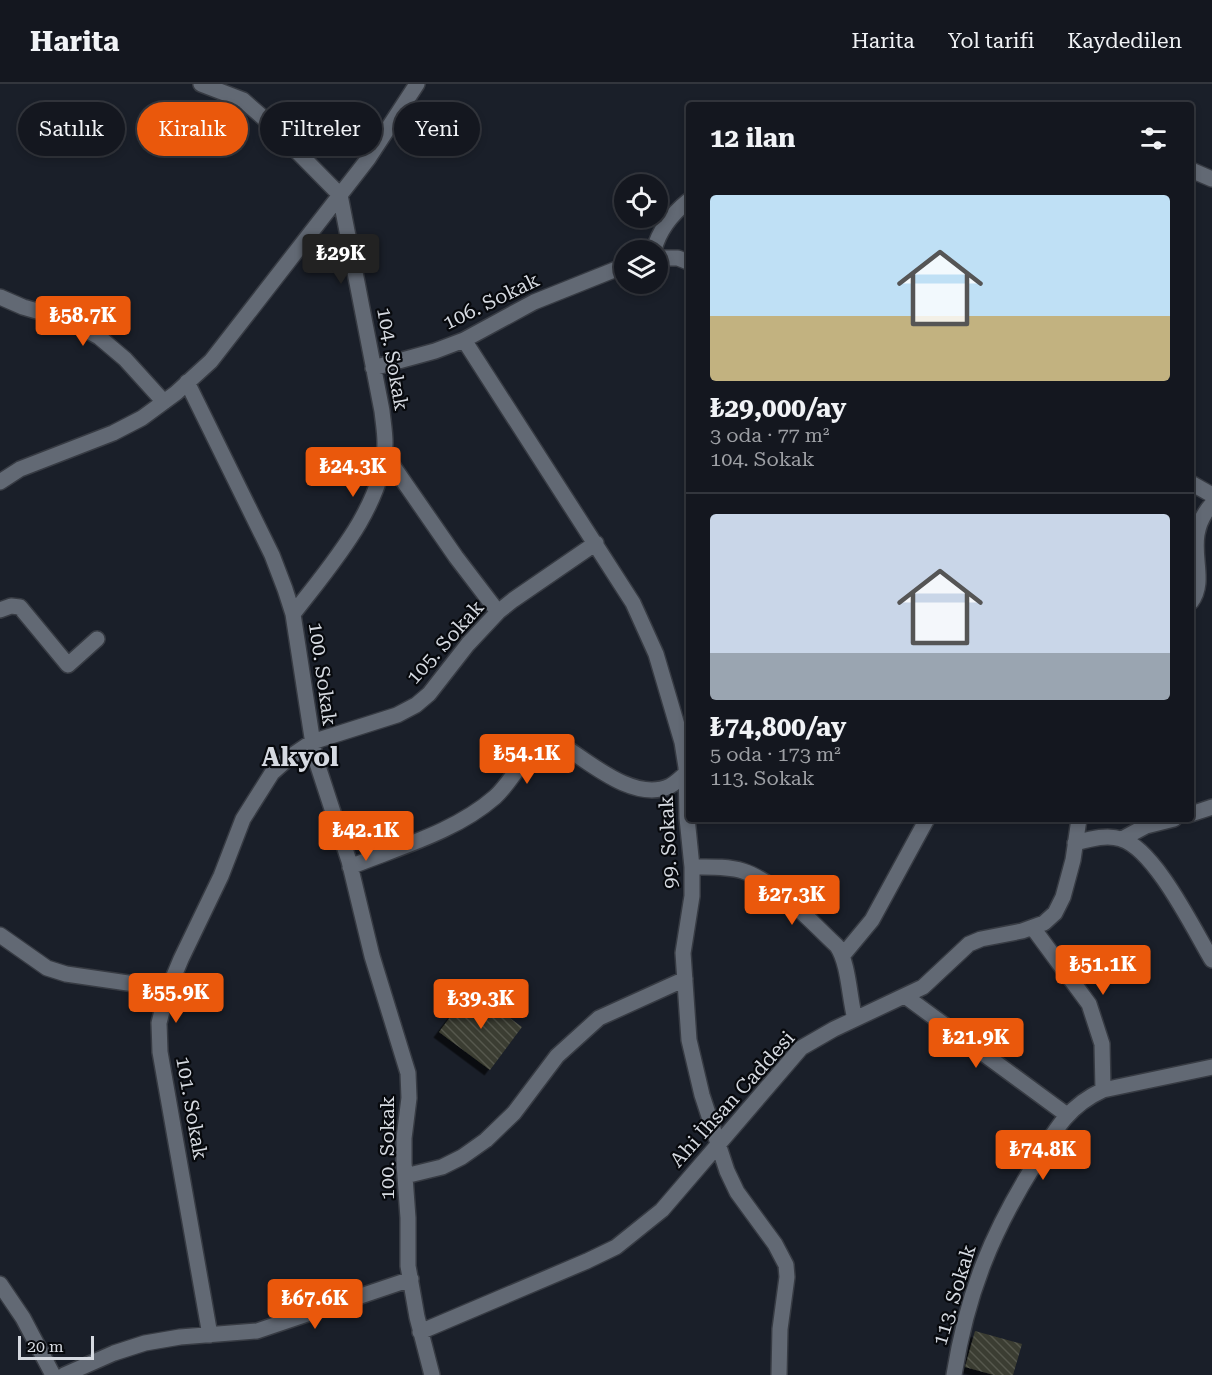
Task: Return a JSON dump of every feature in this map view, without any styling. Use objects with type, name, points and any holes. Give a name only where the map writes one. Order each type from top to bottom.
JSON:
[{"type":"street","points":[[201,84],[243,100],[340,195]]},
{"type":"street","points":[[0,482],[20,469],[113,433],[142,418],[211,361],[368,159],[412,86],[429,84]]},
{"type":"street","points":[[1194,171],[1212,179]]},
{"type":"street","name":"104. Sokak","points":[[293,614],[361,521],[375,490],[384,453],[382,411],[340,195]]},
{"type":"street","points":[[657,240],[676,210],[686,202]]},
{"type":"street","points":[[668,258],[686,261]]},
{"type":"street","name":"106. Sokak","points":[[373,368],[435,351],[464,340],[534,302],[614,270]]},
{"type":"street","points":[[0,297],[23,307],[68,320],[99,337],[125,359],[164,402]]},
{"type":"street","name":"99. Sokak","points":[[464,340],[633,603],[656,654],[682,742],[686,766]]},
{"type":"street","name":"100. Sokak","points":[[187,382],[272,555],[293,614],[315,757],[350,867],[375,967],[408,1073],[409,1098],[404,1138],[408,1266],[420,1332],[432,1375]]},
{"type":"street","points":[[384,453],[456,557],[498,612]]},
{"type":"street","points":[[1194,485],[1212,495]]},
{"type":"street","points":[[1194,599],[1198,576],[1195,553],[1196,535],[1201,518],[1212,504]]},
{"type":"street","name":"105. Sokak","points":[[312,742],[397,715],[416,705],[429,694],[468,644],[498,612],[596,543]]},
{"type":"street","points":[[0,610],[11,606],[20,607],[68,665],[97,639]]},
{"type":"street","name":"101. Sokak","points":[[210,1335],[160,1052],[159,1023],[169,988],[221,876],[243,819],[272,773],[312,742]]},
{"type":"street","points":[[350,867],[463,819],[496,796],[530,754],[549,743],[559,743],[618,782],[647,789],[668,787],[686,773]]},
{"type":"street","points":[[1194,813],[1212,807]]},
{"type":"street","name":"99. Sokak","points":[[687,822],[692,867],[692,896],[683,953],[689,1040],[702,1095],[718,1146],[737,1192],[775,1244],[786,1265],[787,1277],[780,1329],[779,1375]]},
{"type":"street","points":[[843,955],[872,920],[925,822]]},
{"type":"street","name":"Ahi İhsan Caddesi","points":[[420,1332],[586,1262],[616,1247],[662,1209],[801,1048],[815,1038],[923,987],[969,944],[981,939],[1033,928],[1044,923],[1055,913],[1063,897],[1079,822]]},
{"type":"street","points":[[1122,839],[1146,826],[1162,822]]},
{"type":"street","points":[[1076,843],[1107,837],[1122,839],[1147,857],[1160,873],[1212,960]]},
{"type":"street","points":[[692,867],[729,867],[746,871],[777,890],[837,946],[843,955],[855,1019]]},
{"type":"street","points":[[1033,928],[1089,1004],[1102,1044],[1103,1090]]},
{"type":"street","points":[[0,935],[47,968],[66,974],[169,988]]},
{"type":"street","points":[[405,1176],[442,1167],[462,1157],[486,1140],[514,1113],[557,1056],[599,1018],[685,979]]},
{"type":"street","points":[[905,996],[1067,1115]]},
{"type":"street","name":"113. Sokak","points":[[954,1375],[963,1327],[977,1278],[999,1225],[1067,1115],[1087,1098],[1103,1090],[1212,1067]]},
{"type":"street","points":[[64,1375],[114,1353],[145,1343],[180,1337],[257,1331],[411,1280]]},
{"type":"street","points":[[0,1284],[23,1318],[53,1375]]},
{"type":"building","points":[[471,989],[522,1027],[490,1070],[439,1032]]},
{"type":"building","points":[[975,1331],[1022,1344],[1013,1375],[994,1375],[965,1367]]},
{"type":"district","name":"Akyol","points":[[300,757]]}]
